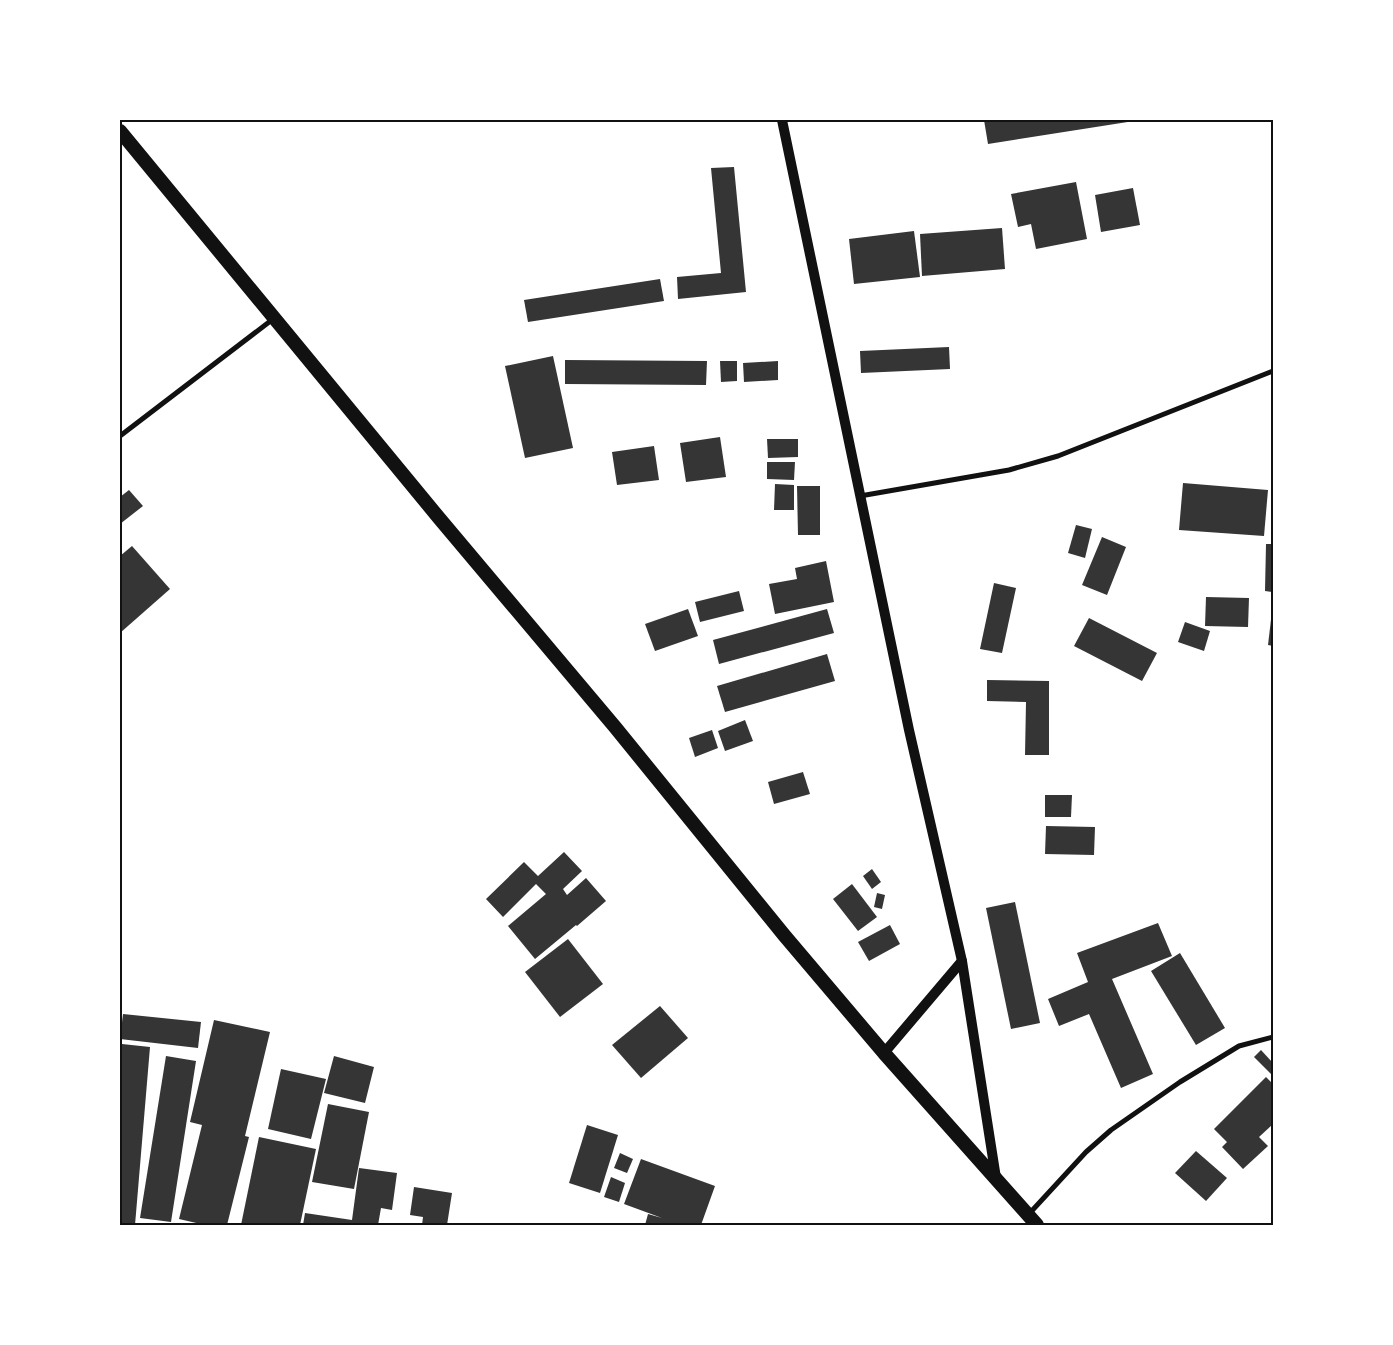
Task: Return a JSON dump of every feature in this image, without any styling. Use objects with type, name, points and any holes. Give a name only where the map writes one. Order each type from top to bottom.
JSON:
[{"type":"highway","points":[[120,131],[439,518],[615,727],[784,934],[884,1053],[1032,1220]]},
{"type":"main road","points":[[782,120],[909,730],[962,961],[996,1178]]},
{"type":"main road","points":[[884,1053],[962,961]]},
{"type":"street","points":[[120,436],[275,318]]},
{"type":"street","points":[[860,496],[1008,470],[1058,456],[1273,371]]},
{"type":"street","points":[[1032,1220],[1086,1152],[1111,1130],[1180,1082],[1239,1046],[1273,1037]]},
{"type":"building","points":[[984,120],[1134,120],[1134,121],[988,144]]},
{"type":"building","points":[[734,167],[746,292],[678,299],[677,277],[721,273],[711,168]]},
{"type":"building","points":[[1076,182],[1087,239],[1036,249],[1031,224],[1018,227],[1011,194]]},
{"type":"building","points":[[1133,188],[1140,225],[1101,232],[1095,195]]},
{"type":"building","points":[[1002,228],[1005,269],[922,276],[920,234]]},
{"type":"building","points":[[914,231],[920,277],[854,284],[849,239]]},
{"type":"building","points":[[660,279],[664,301],[528,322],[524,300]]},
{"type":"building","points":[[949,347],[950,369],[861,373],[860,351]]},
{"type":"building","points":[[553,356],[573,448],[525,458],[505,366]]},
{"type":"building","points":[[565,360],[707,361],[706,385],[565,384]]},
{"type":"building","points":[[720,361],[737,361],[737,381],[721,382]]},
{"type":"building","points":[[778,361],[778,380],[744,382],[743,363]]},
{"type":"building","points":[[720,437],[726,477],[686,482],[680,443]]},
{"type":"building","points":[[767,439],[798,439],[798,457],[768,458]]},
{"type":"building","points":[[654,446],[659,480],[617,485],[612,452]]},
{"type":"building","points":[[767,462],[795,462],[794,480],[767,479]]},
{"type":"building","points":[[1183,483],[1268,490],[1264,536],[1179,530]]},
{"type":"building","points":[[775,484],[794,485],[794,510],[774,510]]},
{"type":"building","points":[[797,486],[820,486],[820,535],[798,535]]},
{"type":"building","points":[[129,490],[143,506],[120,524],[120,497]]},
{"type":"building","points":[[1076,525],[1092,529],[1085,558],[1068,553]]},
{"type":"building","points":[[1102,537],[1126,547],[1107,595],[1082,585]]},
{"type":"building","points":[[1266,544],[1273,544],[1273,592],[1265,591]]},
{"type":"building","points":[[132,546],[170,589],[120,633],[120,556]]},
{"type":"building","points":[[826,561],[834,602],[775,614],[769,584],[797,579],[795,568]]},
{"type":"building","points":[[994,583],[1016,588],[1002,653],[980,649]]},
{"type":"building","points":[[739,591],[744,611],[700,622],[695,602]]},
{"type":"building","points":[[1206,597],[1249,598],[1248,627],[1205,626]]},
{"type":"building","points":[[688,609],[698,636],[655,651],[645,624]]},
{"type":"building","points":[[827,609],[834,633],[719,664],[713,640]]},
{"type":"building","points":[[1273,611],[1273,646],[1268,645]]},
{"type":"building","points":[[1089,618],[1157,653],[1142,681],[1074,646]]},
{"type":"building","points":[[1185,622],[1210,631],[1204,651],[1178,642]]},
{"type":"building","points":[[827,654],[835,681],[725,712],[717,686]]},
{"type":"building","points":[[987,680],[1049,681],[1049,755],[1025,755],[1026,702],[987,701]]},
{"type":"building","points":[[745,720],[753,741],[725,751],[718,731]]},
{"type":"building","points":[[712,730],[718,748],[695,757],[689,738]]},
{"type":"building","points":[[803,772],[810,794],[774,804],[768,782]]},
{"type":"building","points":[[1045,795],[1072,795],[1071,817],[1045,817]]},
{"type":"building","points":[[1046,826],[1095,827],[1094,855],[1045,854]]},
{"type":"building","points":[[564,852],[582,871],[563,889],[567,895],[586,878],[606,901],[535,959],[508,926],[546,894],[536,884],[503,917],[486,899],[524,862],[538,876]]},
{"type":"building","points":[[872,869],[881,882],[872,889],[863,876]]},
{"type":"building","points":[[852,884],[877,917],[858,931],[833,899]]},
{"type":"building","points":[[877,893],[885,895],[882,909],[874,907]]},
{"type":"building","points":[[1015,902],[1040,1023],[1011,1029],[986,908]]},
{"type":"building","points":[[1158,923],[1172,956],[1112,979],[1153,1074],[1121,1088],[1089,1014],[1059,1026],[1048,999],[1088,982],[1077,953]]},
{"type":"building","points":[[890,925],[900,944],[869,961],[858,942]]},
{"type":"building","points":[[568,939],[603,984],[560,1017],[525,972]]},
{"type":"building","points":[[1180,953],[1225,1028],[1196,1045],[1151,971]]},
{"type":"building","points":[[660,1006],[688,1038],[641,1078],[612,1045]]},
{"type":"building","points":[[123,1014],[201,1022],[198,1048],[120,1039]]},
{"type":"building","points":[[214,1020],[270,1032],[245,1136],[249,1137],[227,1225],[205,1225],[179,1219],[202,1125],[190,1122]]},
{"type":"building","points":[[122,1044],[150,1047],[135,1225],[120,1225],[120,1073]]},
{"type":"building","points":[[1261,1050],[1273,1063],[1273,1076],[1254,1057]]},
{"type":"building","points":[[166,1056],[196,1061],[171,1222],[140,1218]]},
{"type":"building","points":[[334,1056],[374,1067],[365,1103],[324,1093]]},
{"type":"building","points":[[281,1069],[326,1079],[311,1139],[268,1129]]},
{"type":"building","points":[[1266,1077],[1273,1084],[1273,1124],[1259,1137],[1268,1146],[1243,1169],[1222,1147],[1227,1142],[1214,1129]]},
{"type":"building","points":[[328,1104],[369,1112],[354,1189],[312,1182]]},
{"type":"building","points":[[587,1125],[618,1135],[600,1193],[569,1183]]},
{"type":"building","points":[[259,1137],[316,1149],[300,1225],[241,1225]]},
{"type":"building","points":[[1196,1151],[1227,1178],[1206,1201],[1175,1173]]},
{"type":"building","points":[[620,1153],[633,1159],[627,1173],[614,1168]]},
{"type":"building","points":[[641,1159],[715,1186],[701,1225],[645,1225],[648,1214],[662,1218],[624,1204]]},
{"type":"building","points":[[359,1168],[397,1173],[392,1210],[381,1208],[378,1225],[303,1225],[305,1213],[352,1220]]},
{"type":"building","points":[[611,1177],[625,1183],[619,1202],[604,1197]]},
{"type":"building","points":[[414,1187],[452,1193],[447,1225],[422,1225],[423,1217],[410,1215]]}]
